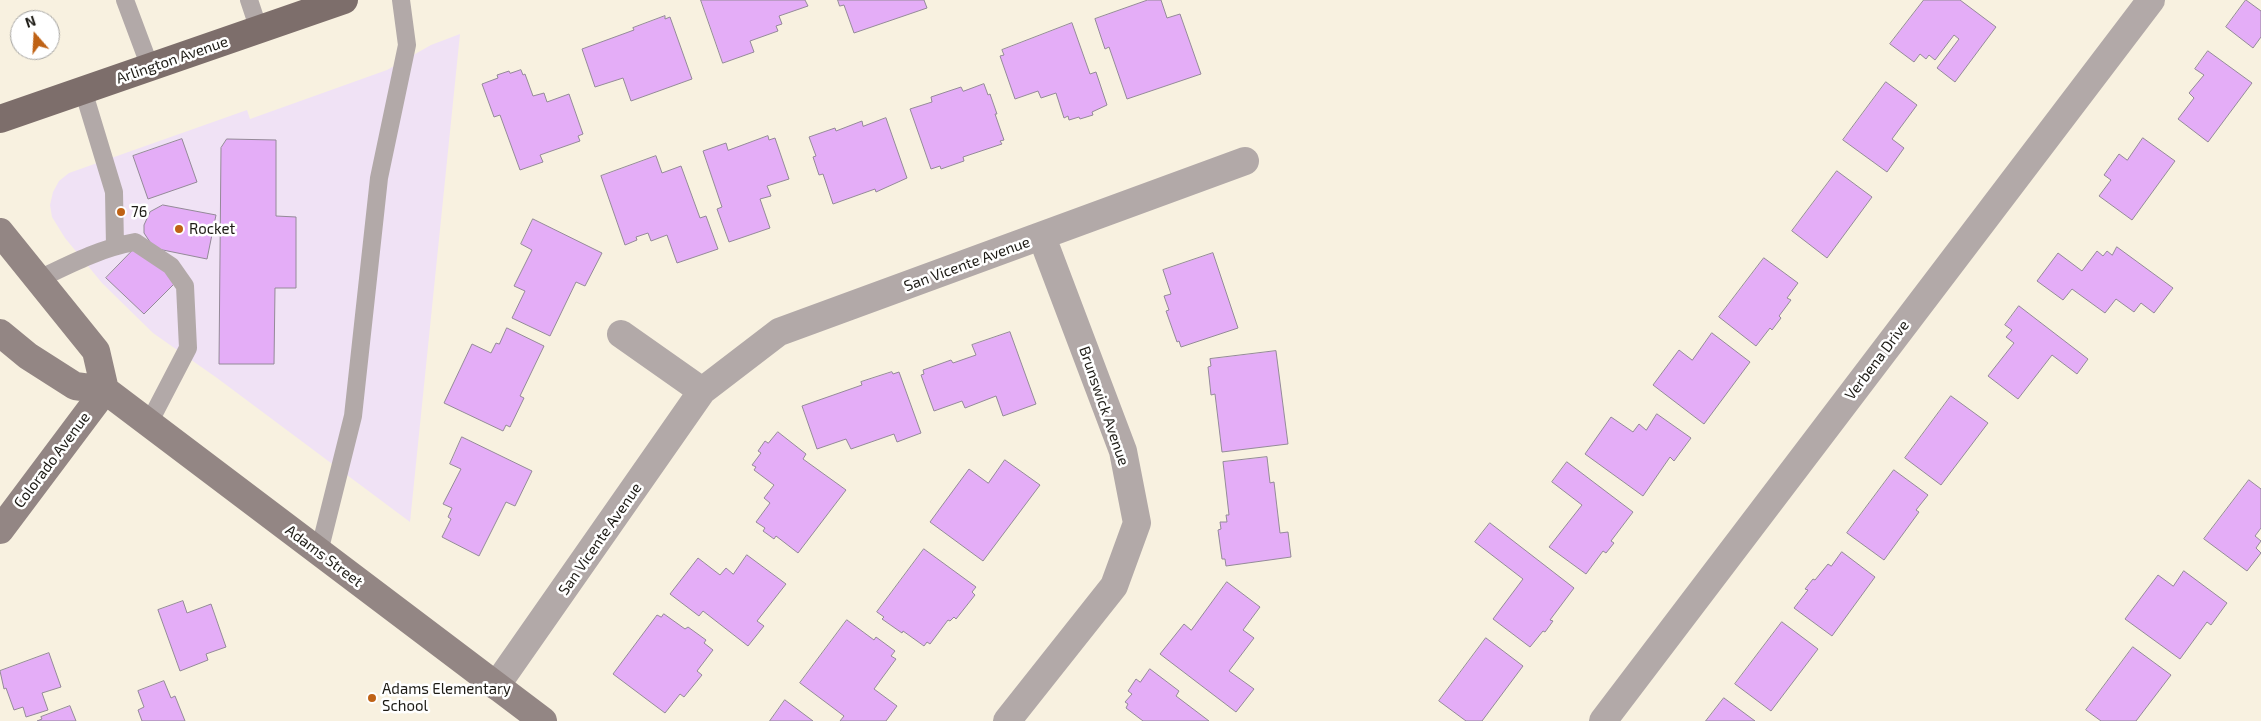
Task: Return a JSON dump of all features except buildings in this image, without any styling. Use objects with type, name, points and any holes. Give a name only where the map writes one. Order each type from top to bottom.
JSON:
[{"type":"main road","name":"Arlington Avenue","points":[[0,119],[344,0]]},
{"type":"main road","points":[[0,232],[96,351],[104,390]]},
{"type":"main road","name":"Adams Street","points":[[0,333],[28,356],[75,386],[104,390],[543,721]]},
{"type":"main road","name":"Colorado Avenue","points":[[0,530],[104,390]]},
{"type":"street","name":"Verbena Drive","points":[[1603,721],[2151,0]]},
{"type":"street","name":"San Vicente Avenue","points":[[496,686],[702,392],[778,332],[1042,237],[1245,161]]},
{"type":"street","name":"Brunswick Avenue","points":[[1007,721],[1114,586],[1137,524],[1123,451],[1042,237]]},
{"type":"street","points":[[621,334],[702,392]]},
{"type":"lane","points":[[124,0],[150,67]]},
{"type":"lane","points":[[249,0],[260,30]]},
{"type":"lane","points":[[319,552],[353,416],[379,178],[407,45],[401,0]]},
{"type":"lane","points":[[83,90],[114,192],[116,246]]},
{"type":"lane","points":[[39,279],[68,264],[116,246],[135,242],[171,266],[185,286],[188,348],[149,423]]},
{"type":"shaded area","points":[[460,34],[410,522],[217,378],[153,333],[102,283],[65,238],[52,217],[50,205],[53,192],[59,181],[69,173],[247,110],[250,119],[387,70],[431,45]]},
{"type":"place","name":"76","points":[[121,212]]},
{"type":"place","name":"Rocket","points":[[179,229]]},
{"type":"place","name":"Adams Elementary School","points":[[372,698]]}]
